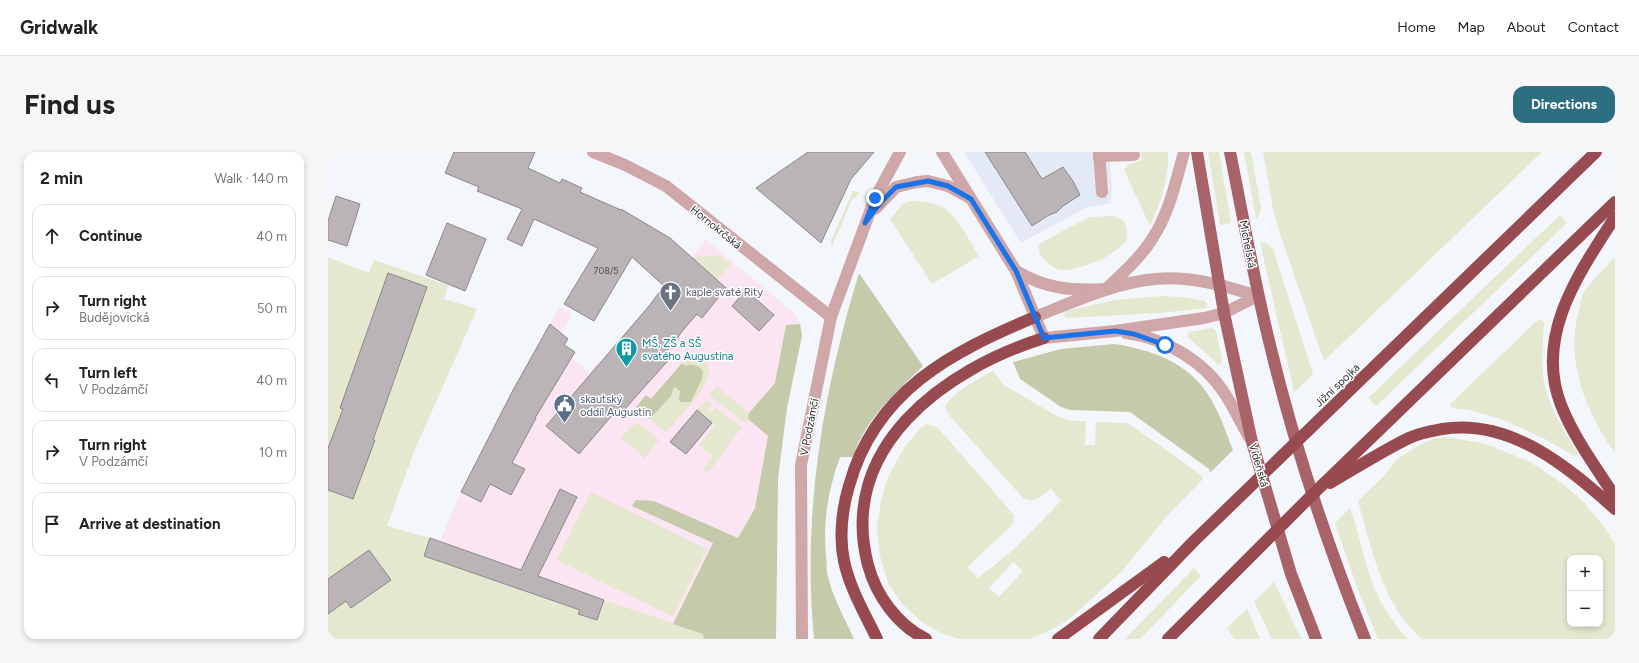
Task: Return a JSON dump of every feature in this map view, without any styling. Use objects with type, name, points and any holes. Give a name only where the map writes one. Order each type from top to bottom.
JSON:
[{"type":"highway","name":"Jižní spojka","points":[[1099,639],[1194,540],[1596,152]]},
{"type":"highway","points":[[1168,639],[1210,595],[1314,493],[1615,202]]},
{"type":"highway","points":[[1615,217],[1594,250],[1570,294],[1558,323],[1552,364],[1557,392],[1562,406],[1577,437],[1615,497]]},
{"type":"highway","points":[[877,639],[849,579],[844,560],[842,541],[846,495],[860,453],[870,435],[886,413],[901,396],[922,377],[977,342],[1035,317]]},
{"type":"highway","points":[[926,639],[908,628],[889,608],[875,585],[870,572],[862,529],[863,509],[870,476],[884,451],[901,426],[926,399],[946,384],[999,354],[1044,338]]},
{"type":"highway","points":[[1314,493],[1410,437],[1429,431],[1468,427],[1507,435],[1540,451],[1558,462],[1615,509]]},
{"type":"highway","points":[[1058,639],[1194,540]]},
{"type":"main road","points":[[1197,152],[1220,286]]},
{"type":"main road","name":"Michelská","points":[[1230,152],[1267,335],[1308,476],[1349,599],[1365,639]]},
{"type":"main road","name":"Vídeňská","points":[[1220,286],[1224,313],[1252,442],[1291,574],[1316,639]]},
{"type":"street","name":"Hornokrčská","points":[[593,152],[625,165],[666,186],[831,317]]},
{"type":"street","name":"V Podzámčí","points":[[802,639],[801,465],[831,317],[875,198],[900,152]]},
{"type":"street","points":[[942,152],[1016,271],[1044,338],[1115,331],[1204,318],[1224,313],[1258,296]]},
{"type":"street","points":[[1016,271],[1040,283],[1052,287],[1086,290],[1106,289],[1132,264],[1152,239],[1164,215],[1174,188],[1184,152]]},
{"type":"street","points":[[1102,192],[1099,154],[1134,155]]},
{"type":"street","name":"V Podzámčí","points":[[865,223],[880,203],[896,187],[928,181],[948,186],[971,199]]},
{"type":"street","points":[[1035,317],[1106,289],[1129,283],[1168,279],[1196,280],[1258,296]]},
{"type":"street","points":[[1115,331],[1134,334],[1160,342],[1184,354],[1201,366],[1224,393],[1252,442]]},
{"type":"shaded area","points":[[964,152],[1109,152],[1112,188],[1111,203],[1085,208],[1021,243]]},
{"type":"shaded area","points":[[706,240],[792,311],[800,324],[802,336],[787,408],[778,478],[777,603],[687,629],[440,541],[461,492],[544,333],[560,307],[572,314],[558,339],[566,343],[564,345],[570,349],[568,355],[589,372],[596,364],[598,366]]},
{"type":"green space","points":[[1141,152],[1168,152],[1164,190],[1150,226],[1124,170],[1128,165],[1142,160]]},
{"type":"green space","points":[[1208,152],[1219,152],[1231,223],[1220,225]]},
{"type":"green space","points":[[1244,152],[1251,152],[1261,208],[1260,214],[1256,219]]},
{"type":"green space","points":[[1263,152],[1542,152],[1324,361],[1280,234],[1273,209]]},
{"type":"green space","points":[[853,191],[861,193],[851,201],[832,247],[831,241]]},
{"type":"green space","points":[[909,201],[924,201],[936,204],[945,209],[960,224],[979,256],[932,284],[890,219],[903,204]]},
{"type":"green space","points":[[1560,215],[1567,223],[1376,406],[1368,398]]},
{"type":"green space","points":[[1114,216],[1124,221],[1127,230],[1127,238],[1122,246],[1095,262],[1073,269],[1057,269],[1047,262],[1039,253],[1039,245],[1042,242],[1089,217]]},
{"type":"green space","points":[[1260,242],[1266,243],[1273,249],[1313,374],[1294,392]]},
{"type":"green space","points":[[721,256],[731,264],[717,281],[691,257]]},
{"type":"green space","points":[[328,257],[369,273],[374,260],[448,285],[444,299],[477,309],[413,454],[387,526],[430,538],[424,556],[580,610],[579,614],[597,620],[604,600],[704,634],[704,639],[328,639],[328,614],[346,601],[351,608],[391,580],[369,550],[328,579],[328,490],[374,440],[370,439],[379,422],[401,364],[396,362],[406,345],[427,288],[388,273],[367,331],[346,410],[336,426],[328,448]]},
{"type":"green space","points":[[1615,258],[1615,453],[1595,421],[1581,386],[1575,350],[1575,331],[1583,294],[1594,279]]},
{"type":"green space","points":[[859,273],[923,366],[890,398],[869,424],[858,443],[853,457],[840,457],[832,481],[827,505],[825,543],[827,569],[833,593],[854,639],[814,639],[811,592],[811,546],[813,499],[818,453],[835,362]]},
{"type":"green space","points":[[1162,296],[1181,297],[1205,301],[1207,304],[1206,308],[1160,313],[1066,318],[1063,315],[1066,311],[1115,300]]},
{"type":"green space","points":[[1541,319],[1544,323],[1543,376],[1545,386],[1556,416],[1577,452],[1576,457],[1543,438],[1501,419],[1469,410],[1452,408],[1450,404],[1538,320]]},
{"type":"green space","points":[[800,324],[802,336],[787,408],[778,478],[776,639],[704,639],[703,634],[673,624],[713,543],[632,506],[636,500],[654,501],[738,538],[755,508],[768,436],[748,419],[749,413],[775,383],[786,325]]},
{"type":"green space","points":[[1212,328],[1216,331],[1222,361],[1219,365],[1187,336],[1189,332]]},
{"type":"green space","points":[[1114,344],[1140,349],[1166,359],[1178,365],[1199,382],[1218,413],[1233,450],[1210,473],[1209,469],[1130,412],[1070,410],[1061,407],[1020,379],[1013,362],[1061,349]]},
{"type":"green space","points":[[695,357],[703,360],[709,367],[709,375],[700,392],[666,432],[650,419],[671,396],[674,387],[680,391],[681,402],[691,401],[692,397],[689,365],[685,366],[682,363]]},
{"type":"green space","points":[[682,363],[685,366],[698,366],[703,372],[702,379],[691,402],[681,402],[679,400],[680,391],[674,387],[671,396],[650,419],[636,407],[646,395],[651,399]]},
{"type":"green space","points":[[993,371],[1004,385],[1055,415],[1069,421],[1086,421],[1085,445],[1095,445],[1096,422],[1126,423],[1131,425],[1201,475],[1203,479],[1167,516],[1122,571],[1072,617],[1053,629],[1030,639],[959,639],[941,633],[923,623],[903,605],[888,583],[880,556],[877,528],[881,500],[888,477],[904,448],[920,428],[927,424],[938,428],[1014,515],[1011,526],[967,567],[978,578],[1012,551],[1061,501],[1051,488],[1038,498],[1027,500],[1023,498],[949,415],[945,407],[953,397],[966,387]],"holes":[[[1013,562],[1023,571],[999,597],[989,588]]]},
{"type":"green space","points":[[717,386],[749,413],[748,419],[745,423],[709,395]]},
{"type":"green space","points":[[706,400],[712,404],[709,409],[713,412],[716,408],[742,427],[708,473],[703,469],[712,456],[699,445],[715,425],[697,410]]},
{"type":"green space","points":[[639,423],[659,440],[644,459],[637,450],[621,438],[630,427]]},
{"type":"green space","points":[[1447,437],[1486,444],[1530,462],[1556,479],[1581,499],[1605,528],[1615,544],[1615,639],[1422,639],[1408,625],[1397,610],[1388,593],[1374,557],[1358,501],[1385,475],[1396,460],[1417,446],[1433,439]]},
{"type":"green space","points":[[591,492],[707,549],[673,617],[557,560]]},
{"type":"green space","points":[[1350,508],[1375,590],[1387,612],[1407,639],[1378,639],[1358,590],[1335,523]]},
{"type":"green space","points":[[1194,568],[1201,576],[1140,639],[1125,639]]},
{"type":"green space","points":[[1274,582],[1301,639],[1272,639],[1254,602]]},
{"type":"green space","points":[[1247,609],[1260,639],[1234,639],[1227,628]]},
{"type":"building","points":[[454,152],[535,152],[528,168],[560,183],[562,179],[582,188],[580,192],[621,209],[670,238],[726,288],[702,318],[697,314],[684,329],[667,351],[672,356],[624,410],[620,406],[579,454],[546,426],[649,306],[664,286],[632,257],[594,321],[564,304],[598,248],[534,219],[522,246],[507,239],[522,209],[477,191],[479,187],[445,173]]},
{"type":"building","points":[[808,152],[874,152],[851,179],[821,243],[756,188]]},
{"type":"building","points":[[985,152],[1025,152],[1042,179],[1063,167],[1073,181],[1080,195],[1063,206],[1057,212],[1049,215],[1032,226]]},
{"type":"building","points":[[336,196],[360,204],[347,246],[328,240],[328,221]]},
{"type":"building","points":[[447,223],[486,239],[465,291],[426,275]]},
{"type":"building","points":[[388,273],[427,287],[373,440],[375,440],[353,499],[328,490],[328,448],[343,409],[340,408]]},
{"type":"building","points":[[746,290],[774,315],[759,331],[732,306]]},
{"type":"building","points":[[550,324],[568,339],[564,345],[575,352],[535,418],[512,463],[525,469],[511,495],[490,484],[481,502],[461,492],[512,392]]},
{"type":"building","points":[[697,410],[712,423],[686,454],[670,442]]},
{"type":"building","points":[[560,489],[577,497],[538,576],[604,600],[597,620],[578,614],[580,610],[424,556],[430,538],[521,570]]},
{"type":"building","points":[[369,550],[391,580],[351,608],[346,601],[328,614],[328,579]]},
{"type":"place","name":"kaple svaté Rity","points":[[671,312]]},
{"type":"place","name":"MŠ, ZŠ a SŠ svatého Augustina","points":[[626,368]]},
{"type":"place","name":"skautský oddíl Augustin","points":[[565,424]]},
{"type":"route","points":[[875,198],[865,223],[880,203],[896,187],[917,182],[928,181],[948,186],[971,199],[1016,271],[1044,338],[1115,331],[1150,338],[1165,345]]}]
